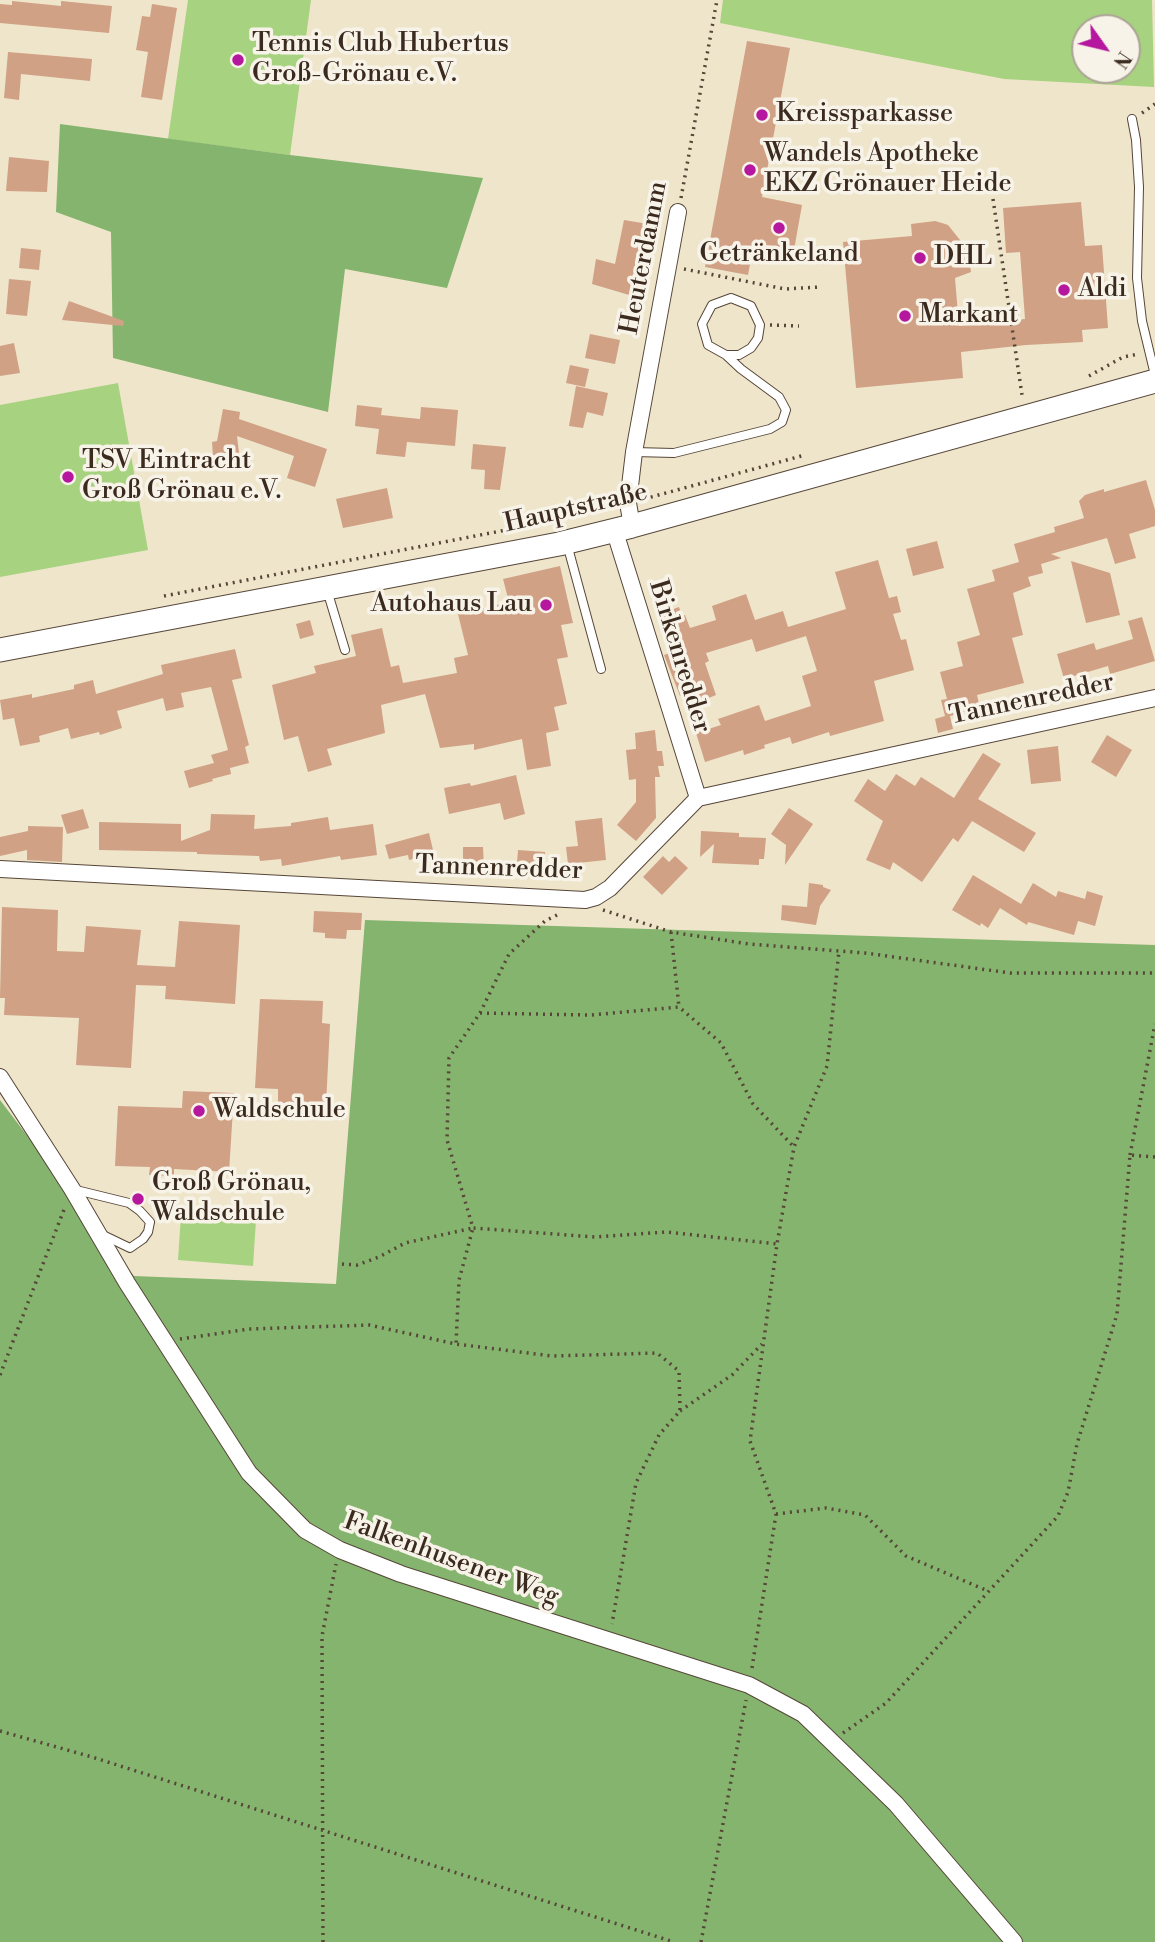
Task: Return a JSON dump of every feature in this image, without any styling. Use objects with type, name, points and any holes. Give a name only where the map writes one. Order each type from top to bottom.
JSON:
[{"type":"main road","name":"Hauptstraße","points":[[0,650],[566,542],[624,520],[1155,381]]},
{"type":"street","name":"Heuterdamm","points":[[624,520],[678,212]]},
{"type":"street","name":"Birkenredder","points":[[624,520],[698,798]]},
{"type":"street","name":"Tannenredder","points":[[0,869],[585,900],[610,888],[698,798],[1155,698]]},
{"type":"street","name":"Falkenhusener Weg","points":[[0,1077],[99,1232],[164,1342],[249,1473],[304,1530],[340,1550],[401,1574],[749,1685],[803,1714],[896,1804],[1014,1942]]},
{"type":"lane","points":[[1132,119],[1139,187],[1137,278],[1142,321],[1155,375]]},
{"type":"lane","points":[[634,452],[674,453],[770,429],[782,422],[786,410],[779,397],[726,355],[708,345],[702,324],[712,305],[731,298],[751,306],[760,325],[758,338],[751,348],[739,355],[726,355]]},
{"type":"lane","points":[[566,542],[601,669]]},
{"type":"lane","points":[[326,588],[345,650]]},
{"type":"lane","points":[[72,1189],[129,1203],[140,1210],[150,1222],[143,1239],[130,1248],[99,1232]]},
{"type":"path","name":"Heuterdamm","points":[[678,212],[717,0]]},
{"type":"path","points":[[993,199],[1023,396],[1012,398]]},
{"type":"path","points":[[704,274],[785,289],[820,287]]},
{"type":"path","points":[[760,325],[799,326]]},
{"type":"path","points":[[1084,378],[1124,357],[1149,352]]},
{"type":"path","points":[[158,598],[533,525],[624,520],[811,453]]},
{"type":"path","points":[[456,1344],[459,1280],[473,1228],[447,1140],[449,1058],[480,1013],[509,954],[545,920],[585,900],[595,908],[671,932],[749,944],[839,951],[1010,973],[1155,973]]},
{"type":"path","points":[[671,932],[679,1007],[722,1043],[753,1104],[794,1147]]},
{"type":"path","points":[[701,1942],[749,1685],[776,1514],[750,1441],[763,1342],[794,1147],[827,1066],[839,951]]},
{"type":"path","points":[[480,1013],[591,1015],[679,1007]]},
{"type":"path","points":[[831,1742],[886,1703],[1058,1516],[1068,1492],[1077,1444],[1117,1314],[1130,1155],[1155,1024]]},
{"type":"path","points":[[1130,1155],[1155,1157]]},
{"type":"path","points":[[0,1375],[72,1189]]},
{"type":"path","points":[[342,1265],[357,1265],[405,1243],[473,1228],[595,1237],[666,1232],[778,1244]]},
{"type":"path","points":[[164,1342],[249,1329],[369,1325],[456,1344],[552,1356],[657,1353],[679,1371],[680,1411]]},
{"type":"path","points":[[609,1641],[636,1483],[659,1435],[680,1411],[732,1375],[763,1342]]},
{"type":"path","points":[[776,1514],[826,1508],[865,1515],[906,1556],[988,1591]]},
{"type":"path","points":[[323,1942],[322,1636],[340,1550]]},
{"type":"path","points":[[0,1731],[674,1942]]},
{"type":"green space","name":"Tennis Club Hubertus Groß-Grönau e.V.","points":[[188,0],[311,0],[290,155],[168,139]]},
{"type":"green space","points":[[723,0],[1152,0],[1154,87],[1098,84],[1141,84],[1141,14],[1071,14],[1071,83],[1004,79],[720,23]]},
{"type":"green space","points":[[60,124],[483,178],[447,288],[345,269],[328,412],[113,358],[111,232],[56,212]]},
{"type":"green space","name":"TSV Eintracht Groß Grönau e.V.","points":[[118,383],[148,550],[0,577],[0,405]]},
{"type":"green space","points":[[365,920],[1155,945],[1155,1942],[0,1942],[0,1100],[134,1276],[336,1284]]},
{"type":"green space","points":[[181,1215],[256,1220],[253,1266],[178,1260]]},
{"type":"building","points":[[12,1],[61,6],[61,1],[112,6],[109,33],[0,23],[0,4],[12,5]]},
{"type":"building","points":[[152,4],[177,8],[162,100],[141,97],[148,52],[136,50],[142,16],[150,17]]},
{"type":"building","points":[[747,41],[790,48],[762,197],[802,205],[794,250],[754,243],[748,275],[705,267]]},
{"type":"building","points":[[8,52],[92,59],[90,81],[21,74],[19,100],[4,98]]},
{"type":"building","points":[[9,157],[49,161],[47,192],[6,191]]},
{"type":"building","points":[[1081,202],[1085,246],[1102,245],[1108,328],[1082,330],[1083,342],[961,352],[963,378],[856,388],[843,242],[912,236],[911,224],[935,221],[948,225],[968,250],[971,272],[955,278],[959,326],[1025,319],[1020,252],[1006,253],[1003,208]]},
{"type":"building","points":[[624,220],[648,224],[636,297],[592,284],[596,259],[615,264]]},
{"type":"building","points":[[21,248],[41,250],[39,270],[19,268]]},
{"type":"building","points":[[9,279],[31,281],[27,316],[6,314]]},
{"type":"building","points":[[69,301],[124,321],[123,326],[62,320]]},
{"type":"building","points":[[590,334],[620,340],[615,364],[585,358]]},
{"type":"building","points":[[14,343],[20,373],[0,376],[0,346]]},
{"type":"building","points":[[570,365],[589,369],[585,387],[566,383]]},
{"type":"building","points":[[576,386],[608,393],[603,416],[587,412],[583,428],[569,426]]},
{"type":"building","points":[[357,405],[382,408],[381,415],[420,419],[421,407],[458,410],[455,446],[407,442],[405,457],[376,454],[379,429],[355,426]]},
{"type":"building","points":[[223,409],[240,412],[239,419],[327,449],[315,487],[287,478],[294,456],[237,436],[239,453],[213,457],[212,442],[217,441]]},
{"type":"building","points":[[473,444],[506,447],[500,490],[484,489],[485,470],[471,469]]},
{"type":"building","points":[[1146,480],[1155,510],[1155,526],[1129,534],[1136,558],[1115,564],[1107,538],[1051,554],[1061,558],[1041,564],[1043,573],[1028,577],[1031,586],[1013,593],[1023,635],[1012,638],[1024,683],[977,695],[980,708],[950,716],[953,729],[938,733],[935,719],[945,716],[941,700],[947,699],[940,672],[963,666],[957,642],[980,635],[967,589],[995,581],[992,570],[1019,562],[1014,544],[1055,532],[1054,527],[1084,518],[1079,501],[1085,495]]},
{"type":"building","points":[[387,488],[393,518],[343,528],[336,499]]},
{"type":"building","points":[[937,541],[944,568],[913,576],[906,549]]},
{"type":"building","points":[[878,560],[889,598],[897,596],[901,612],[893,614],[901,640],[906,639],[914,670],[874,681],[884,721],[830,736],[829,732],[792,744],[790,737],[744,755],[743,750],[705,762],[696,733],[721,725],[718,719],[759,705],[765,721],[811,706],[802,676],[817,671],[806,636],[756,652],[752,639],[706,653],[709,661],[705,663],[716,695],[699,702],[695,691],[680,696],[664,655],[670,653],[657,615],[679,607],[690,628],[716,620],[712,606],[746,594],[755,620],[783,611],[788,627],[846,609],[835,572]]},
{"type":"building","points":[[1071,561],[1110,573],[1120,615],[1086,623]]},
{"type":"building","points":[[560,566],[573,623],[561,625],[568,657],[557,659],[567,704],[554,707],[559,730],[546,733],[551,766],[527,770],[522,739],[474,750],[474,744],[440,748],[425,694],[381,705],[385,733],[327,749],[332,765],[308,772],[298,736],[284,740],[272,685],[316,673],[314,666],[356,656],[351,635],[382,628],[391,667],[399,665],[403,683],[457,673],[454,658],[468,655],[458,614],[509,602],[503,579]]},
{"type":"building","points":[[1142,617],[1155,661],[1110,674],[1108,666],[1064,679],[1057,654],[1094,643],[1096,650],[1133,639],[1128,621]]},
{"type":"building","points":[[310,620],[314,635],[300,639],[296,624]]},
{"type":"building","points":[[235,649],[242,678],[232,680],[249,745],[245,747],[249,763],[230,768],[231,774],[212,779],[213,781],[189,788],[184,771],[214,763],[211,755],[228,750],[211,687],[181,693],[184,707],[166,711],[163,698],[117,711],[122,728],[100,735],[99,732],[71,739],[68,728],[39,736],[40,742],[20,746],[14,718],[3,720],[0,700],[32,694],[32,698],[74,689],[74,685],[93,680],[96,694],[163,674],[161,665]]},
{"type":"building","points":[[655,730],[657,751],[662,751],[664,766],[658,766],[660,777],[655,777],[656,818],[636,841],[617,825],[636,802],[636,779],[629,780],[626,750],[636,749],[635,733]]},
{"type":"building","points":[[1107,735],[1132,750],[1116,777],[1091,762]]},
{"type":"building","points":[[1058,746],[1061,781],[1031,784],[1027,750]]},
{"type":"building","points":[[983,753],[1001,764],[978,799],[1036,833],[1024,852],[972,821],[958,842],[953,838],[922,882],[893,862],[890,870],[866,860],[883,821],[854,801],[868,779],[885,791],[896,774],[915,786],[921,777],[954,798]]},
{"type":"building","points":[[516,775],[525,814],[504,820],[500,803],[449,814],[444,788],[470,783],[471,786]]},
{"type":"building","points":[[789,808],[813,824],[785,865],[786,845],[771,834]]},
{"type":"building","points":[[83,809],[89,828],[67,834],[61,815]]},
{"type":"building","points":[[211,814],[255,815],[254,829],[291,826],[291,823],[328,817],[330,830],[373,824],[377,855],[341,860],[340,856],[282,866],[281,859],[260,861],[259,856],[99,850],[99,822],[181,824],[181,841],[210,830]]},
{"type":"building","points":[[602,818],[606,860],[568,864],[566,847],[578,846],[575,821]]},
{"type":"building","points":[[28,826],[63,827],[62,862],[27,860],[27,850],[0,856],[0,837],[28,831]]},
{"type":"building","points":[[701,831],[766,838],[764,859],[759,859],[759,865],[712,863],[714,844],[700,857]]},
{"type":"building","points":[[429,833],[434,854],[409,860],[408,855],[389,859],[385,845]]},
{"type":"building","points":[[463,847],[483,847],[484,868],[463,869]]},
{"type":"building","points":[[518,850],[545,852],[543,879],[516,877]]},
{"type":"building","points":[[663,856],[669,862],[675,856],[688,868],[662,895],[643,877]]},
{"type":"building","points":[[973,875],[1021,904],[1033,883],[1056,897],[1058,891],[1085,899],[1087,891],[1103,896],[1095,926],[1078,921],[1074,935],[1028,922],[1027,925],[1000,908],[988,928],[981,923],[980,926],[952,910]]},
{"type":"building","points":[[809,883],[823,885],[831,890],[820,906],[816,925],[781,920],[782,905],[807,907]]},
{"type":"building","points":[[2,907],[58,910],[57,951],[84,952],[86,926],[141,930],[137,965],[175,967],[179,921],[240,925],[235,1004],[165,999],[166,986],[136,985],[131,1068],[76,1065],[79,1018],[4,1015],[5,998],[0,998]]},
{"type":"building","points":[[314,911],[362,913],[361,930],[347,930],[346,939],[325,938],[325,933],[313,932]]},
{"type":"building","points":[[260,999],[323,1001],[322,1023],[330,1024],[326,1105],[278,1103],[278,1089],[255,1088]]},
{"type":"building","points":[[183,1091],[234,1093],[229,1172],[174,1169],[174,1176],[149,1175],[150,1167],[115,1166],[118,1106],[182,1108]]},
{"type":"place","name":"Tennis Club Hubertus Groß-Grönau e.V.","points":[[238,60]]},
{"type":"place","name":"Kreissparkasse","points":[[762,115]]},
{"type":"place","name":"Wandels Apotheke EKZ Grönauer Heide","points":[[750,170]]},
{"type":"place","name":"Getränkeland","points":[[779,228]]},
{"type":"place","name":"DHL","points":[[920,258]]},
{"type":"place","name":"Aldi","points":[[1064,290]]},
{"type":"place","name":"Markant","points":[[905,316]]},
{"type":"place","name":"TSV Eintracht Groß Grönau e.V.","points":[[68,477]]},
{"type":"place","name":"Autohaus Lau","points":[[546,605]]},
{"type":"place","name":"Waldschule","points":[[199,1111]]},
{"type":"place","name":"Groß Grönau, Waldschule","points":[[138,1199]]}]
